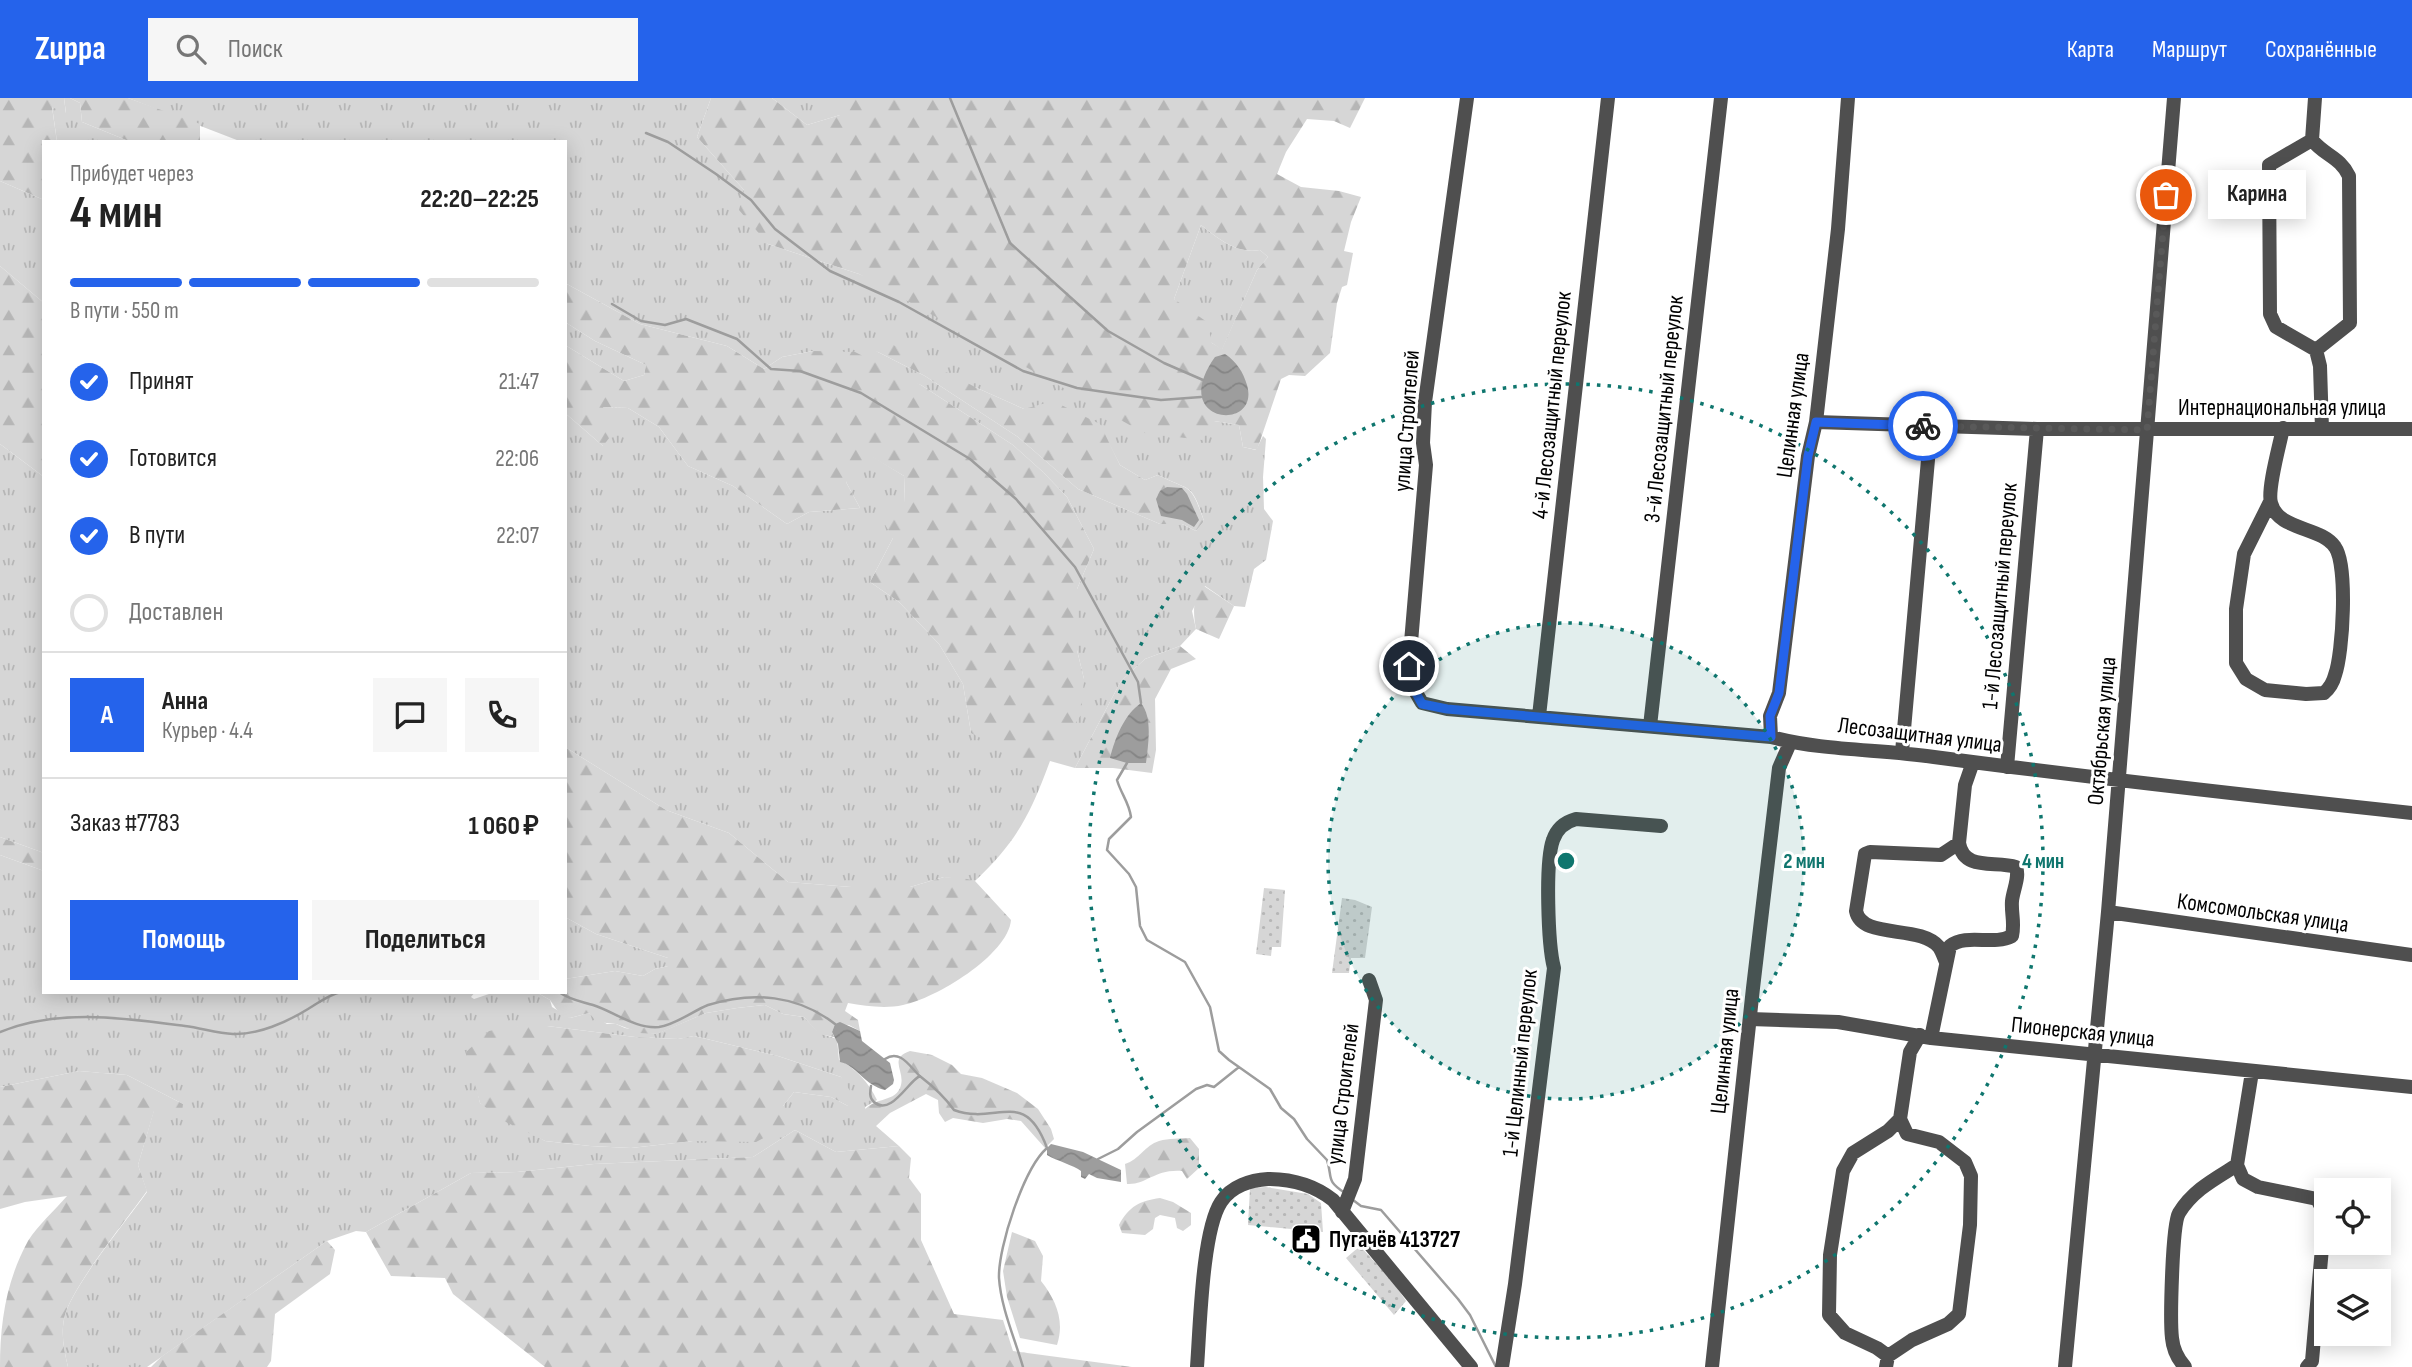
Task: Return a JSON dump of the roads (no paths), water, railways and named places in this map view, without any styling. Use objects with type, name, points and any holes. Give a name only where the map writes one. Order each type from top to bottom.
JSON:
[{"type":"street","name":"улица Строителей","points":[[1422,704],[1411,684],[1409,666],[1426,465],[1423,443],[1425,402],[1467,98]]},
{"type":"street","name":"4-й Лесозащитный переулок","points":[[1539,716],[1608,98]]},
{"type":"street","name":"3-й Лесозащитный переулок","points":[[1650,726],[1721,98]]},
{"type":"street","name":"Целинная улица","points":[[1771,737],[1770,716],[1779,693],[1808,456],[1816,422],[1838,229],[1848,98]]},
{"type":"street","name":"Октябрьская улица","points":[[2065,1367],[2120,780],[2174,98]]},
{"type":"street","points":[[2315,98],[2312,140],[2321,151],[2343,163],[2349,176],[2350,323],[2316,351]]},
{"type":"street","points":[[2312,140],[2269,165],[2270,314],[2276,327],[2316,351],[2320,366],[2322,429]]},
{"type":"street","name":"Интернациональная улица","points":[[1816,422],[2037,429],[2412,429]]},
{"type":"street","points":[[1902,752],[1931,426]]},
{"type":"street","points":[[2270,502],[2276,513],[2289,522],[2315,532],[2334,545],[2342,559],[2342,628],[2336,673],[2331,687],[2324,693],[2265,691],[2246,679],[2236,663],[2235,609],[2244,554],[2270,502],[2283,428]]},
{"type":"street","name":"1-й Лесозащитный переулок","points":[[2007,767],[2037,429]]},
{"type":"street","name":"Лесозащитная улица","points":[[1422,704],[1447,709],[1771,737],[1790,743],[1902,752],[2007,767],[2412,813]]},
{"type":"street","name":"Целинная улица","points":[[1713,1367],[1779,768],[1790,743]]},
{"type":"street","points":[[1900,1119],[1888,1132],[1853,1153],[1843,1171],[1830,1255],[1829,1315],[1845,1333],[1877,1348],[1887,1362],[1912,1340],[1948,1324],[1959,1314],[1970,1225],[1971,1176],[1965,1162],[1939,1142],[1907,1134],[1900,1119],[1910,1052],[1926,1037],[1950,946],[1957,941],[2004,940],[2012,936],[2012,904],[2018,873],[2016,867],[2009,864],[1983,864],[1967,859],[1961,852],[1959,843],[1965,785],[1973,762]]},
{"type":"street","name":"1-й Целинный переулок","points":[[1502,1367],[1516,1284],[1554,968],[1550,953],[1549,899],[1552,842],[1559,829],[1576,819],[1661,826]]},
{"type":"street","points":[[1946,962],[1938,946],[1920,936],[1866,926],[1857,919],[1856,911],[1865,854],[1941,855],[1959,843]]},
{"type":"street","name":"Комсомольская улица","points":[[2108,912],[2412,955]]},
{"type":"street","name":"улица Строителей","points":[[1342,1212],[1355,1179],[1376,1000],[1369,980]]},
{"type":"street","name":"Пионерская улица","points":[[1750,1019],[1838,1022],[1926,1037],[2412,1087]]},
{"type":"street","points":[[2252,1072],[2237,1165],[2243,1179],[2258,1186],[2316,1199],[2325,1214],[2312,1361],[2307,1367]]},
{"type":"street","points":[[2185,1367],[2177,1359],[2172,1340],[2170,1312],[2177,1216],[2194,1192],[2237,1165]]},
{"type":"street","points":[[1197,1367],[1208,1238],[1213,1217],[1222,1199],[1238,1187],[1255,1180],[1276,1179],[1300,1182],[1321,1191],[1342,1212],[1471,1367]]},
{"type":"water","points":[[1225,354],[1239,368],[1247,385],[1248,400],[1241,410],[1230,415],[1218,414],[1208,408],[1202,396],[1203,379],[1215,357]]},
{"type":"water","points":[[1167,487],[1182,488],[1187,494],[1199,520],[1194,527],[1182,520],[1161,516],[1156,499],[1160,491]]},
{"type":"water","points":[[1141,703],[1148,724],[1146,763],[1127,763],[1110,758],[1121,728]]},
{"type":"water","points":[[840,1022],[860,1031],[862,1041],[890,1063],[893,1084],[885,1090],[840,1062],[838,1044],[832,1032],[835,1024]]},
{"type":"water","points":[[1051,1144],[1083,1152],[1121,1170],[1121,1182],[1089,1174],[1085,1179],[1081,1177],[1081,1171],[1047,1155],[1047,1148]]},
{"type":"waterway","points":[[950,98],[1010,243],[1108,331],[1164,363],[1203,380]]},
{"type":"waterway","points":[[646,133],[668,142],[751,200],[775,229],[830,271],[899,302],[1023,371],[1077,388],[1118,394],[1161,400],[1201,397]]},
{"type":"waterway","points":[[612,304],[641,321],[665,325],[686,319],[737,339],[771,369],[800,371],[861,393],[970,459],[1016,499],[1075,567],[1138,682],[1141,703]]},
{"type":"waterway","points":[[1127,763],[1117,780],[1131,817],[1109,839],[1107,850],[1129,874],[1136,887],[1140,926],[1147,940],[1185,962],[1210,1007],[1219,1051],[1270,1089],[1281,1108],[1294,1119],[1307,1139],[1327,1160],[1332,1182],[1345,1193]]},
{"type":"waterway","points":[[0,1032],[45,1020],[92,1017],[139,1020],[243,1034],[282,1023],[336,994]]},
{"type":"waterway","points":[[562,994],[633,1023],[650,1027],[671,1024],[708,1005],[758,997],[775,998],[806,1007],[835,1024]]},
{"type":"waterway","points":[[885,1059],[891,1056],[901,1058],[939,1092],[954,1110],[969,1114],[1019,1113],[1029,1118],[1047,1148],[1038,1158],[1021,1190],[1000,1264],[1002,1301],[1023,1367]]},
{"type":"waterway","points":[[1098,1159],[1118,1149],[1196,1089],[1207,1085],[1214,1087],[1239,1067]]},
{"type":"waterway","points":[[871,1086],[872,1100],[880,1105],[887,1105],[920,1076]]},
{"type":"waterway","points":[[1353,1200],[1361,1206],[1381,1210],[1458,1299],[1470,1315],[1496,1367]]},
{"type":"place","name":"Карина","points":[[2166,195]]},
{"type":"place","name":"Пугачёв 413727","points":[[1306,1239]]}]
